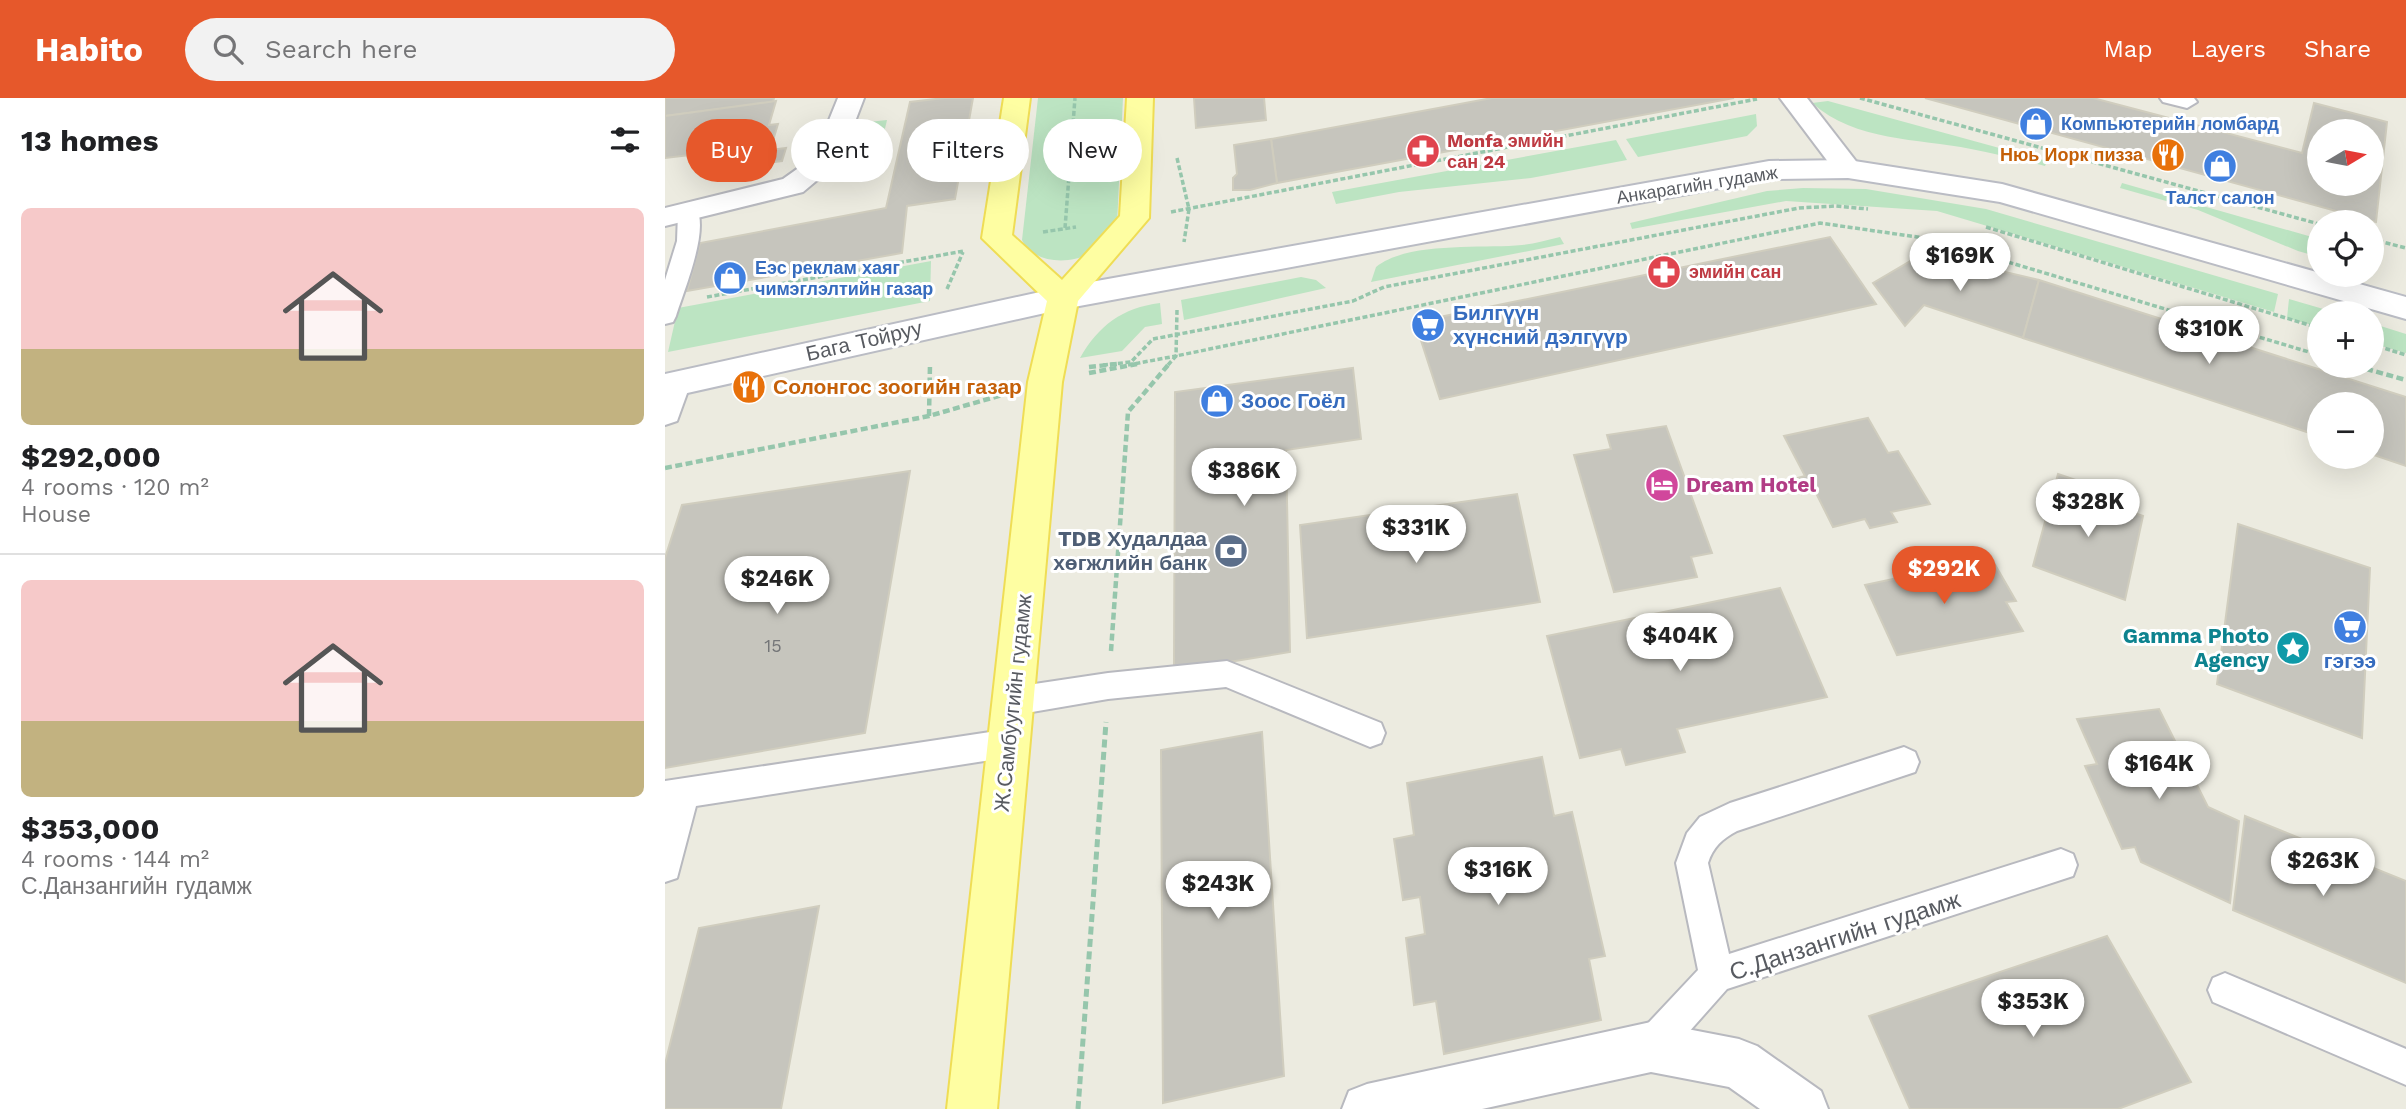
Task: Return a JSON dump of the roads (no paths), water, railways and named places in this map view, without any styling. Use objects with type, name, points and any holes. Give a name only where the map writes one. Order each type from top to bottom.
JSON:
[{"type":"main road","points":[[677,215],[793,186],[825,161],[851,98]]},
{"type":"main road","points":[[1017,98],[997,239],[1063,299]]},
{"type":"main road","name":"Ж.Самбуугийн гудамж","points":[[972,1109],[1045,382],[1063,299],[1133,218],[1140,98]]},
{"type":"main road","points":[[1793,98],[1848,169]]},
{"type":"main road","name":"Анкарагийн гудамж","points":[[1063,299],[1769,170],[1848,169],[2002,193],[2406,308]]},
{"type":"main road","name":"Бага Тойруу","points":[[668,395],[931,326],[1063,299]]},
{"type":"main road","points":[[1367,1109],[1651,1047],[1739,1064],[1803,1109]]},
{"type":"lane","points":[[667,310],[688,241],[677,215]]},
{"type":"lane","points":[[1014,701],[1108,686],[1227,674],[1370,733]]},
{"type":"lane","points":[[665,866],[674,795],[1010,743]]},
{"type":"lane","points":[[1716,975],[1692,863],[1698,844],[1711,828],[1730,818],[1904,762]]},
{"type":"lane","name":"С.Данзангийн гудамж","points":[[1651,1047],[1716,975],[2061,864]]},
{"type":"lane","points":[[2225,990],[2406,1067]]},
{"type":"place","name":"Компьютерийн ломбард","points":[[2036,124]]},
{"type":"place","name":"Monfa эмийн сан 24","points":[[1423,151]]},
{"type":"place","name":"Нюь Иорк пизза","points":[[2168,155]]},
{"type":"place","name":"Талст салон","points":[[2220,166]]},
{"type":"place","name":"эмийн сан","points":[[1664,272]]},
{"type":"place","name":"Еэс реклам хаяг чимэглэлтийн газар","points":[[730,278]]},
{"type":"place","name":"Билгүүн хүнсний дэлгүүр","points":[[1428,325]]},
{"type":"place","name":"Солонгос зоогийн газар","points":[[749,387]]},
{"type":"place","name":"Зоос Гоёл","points":[[1217,401]]},
{"type":"place","name":"Dream Hotel","points":[[1662,485]]},
{"type":"place","name":"TDB Худалдаа хөгжлийн банк","points":[[1231,551]]},
{"type":"place","name":"гэгээ","points":[[2350,627]]},
{"type":"place","name":"Gamma Photo Agency","points":[[2293,648]]}]
